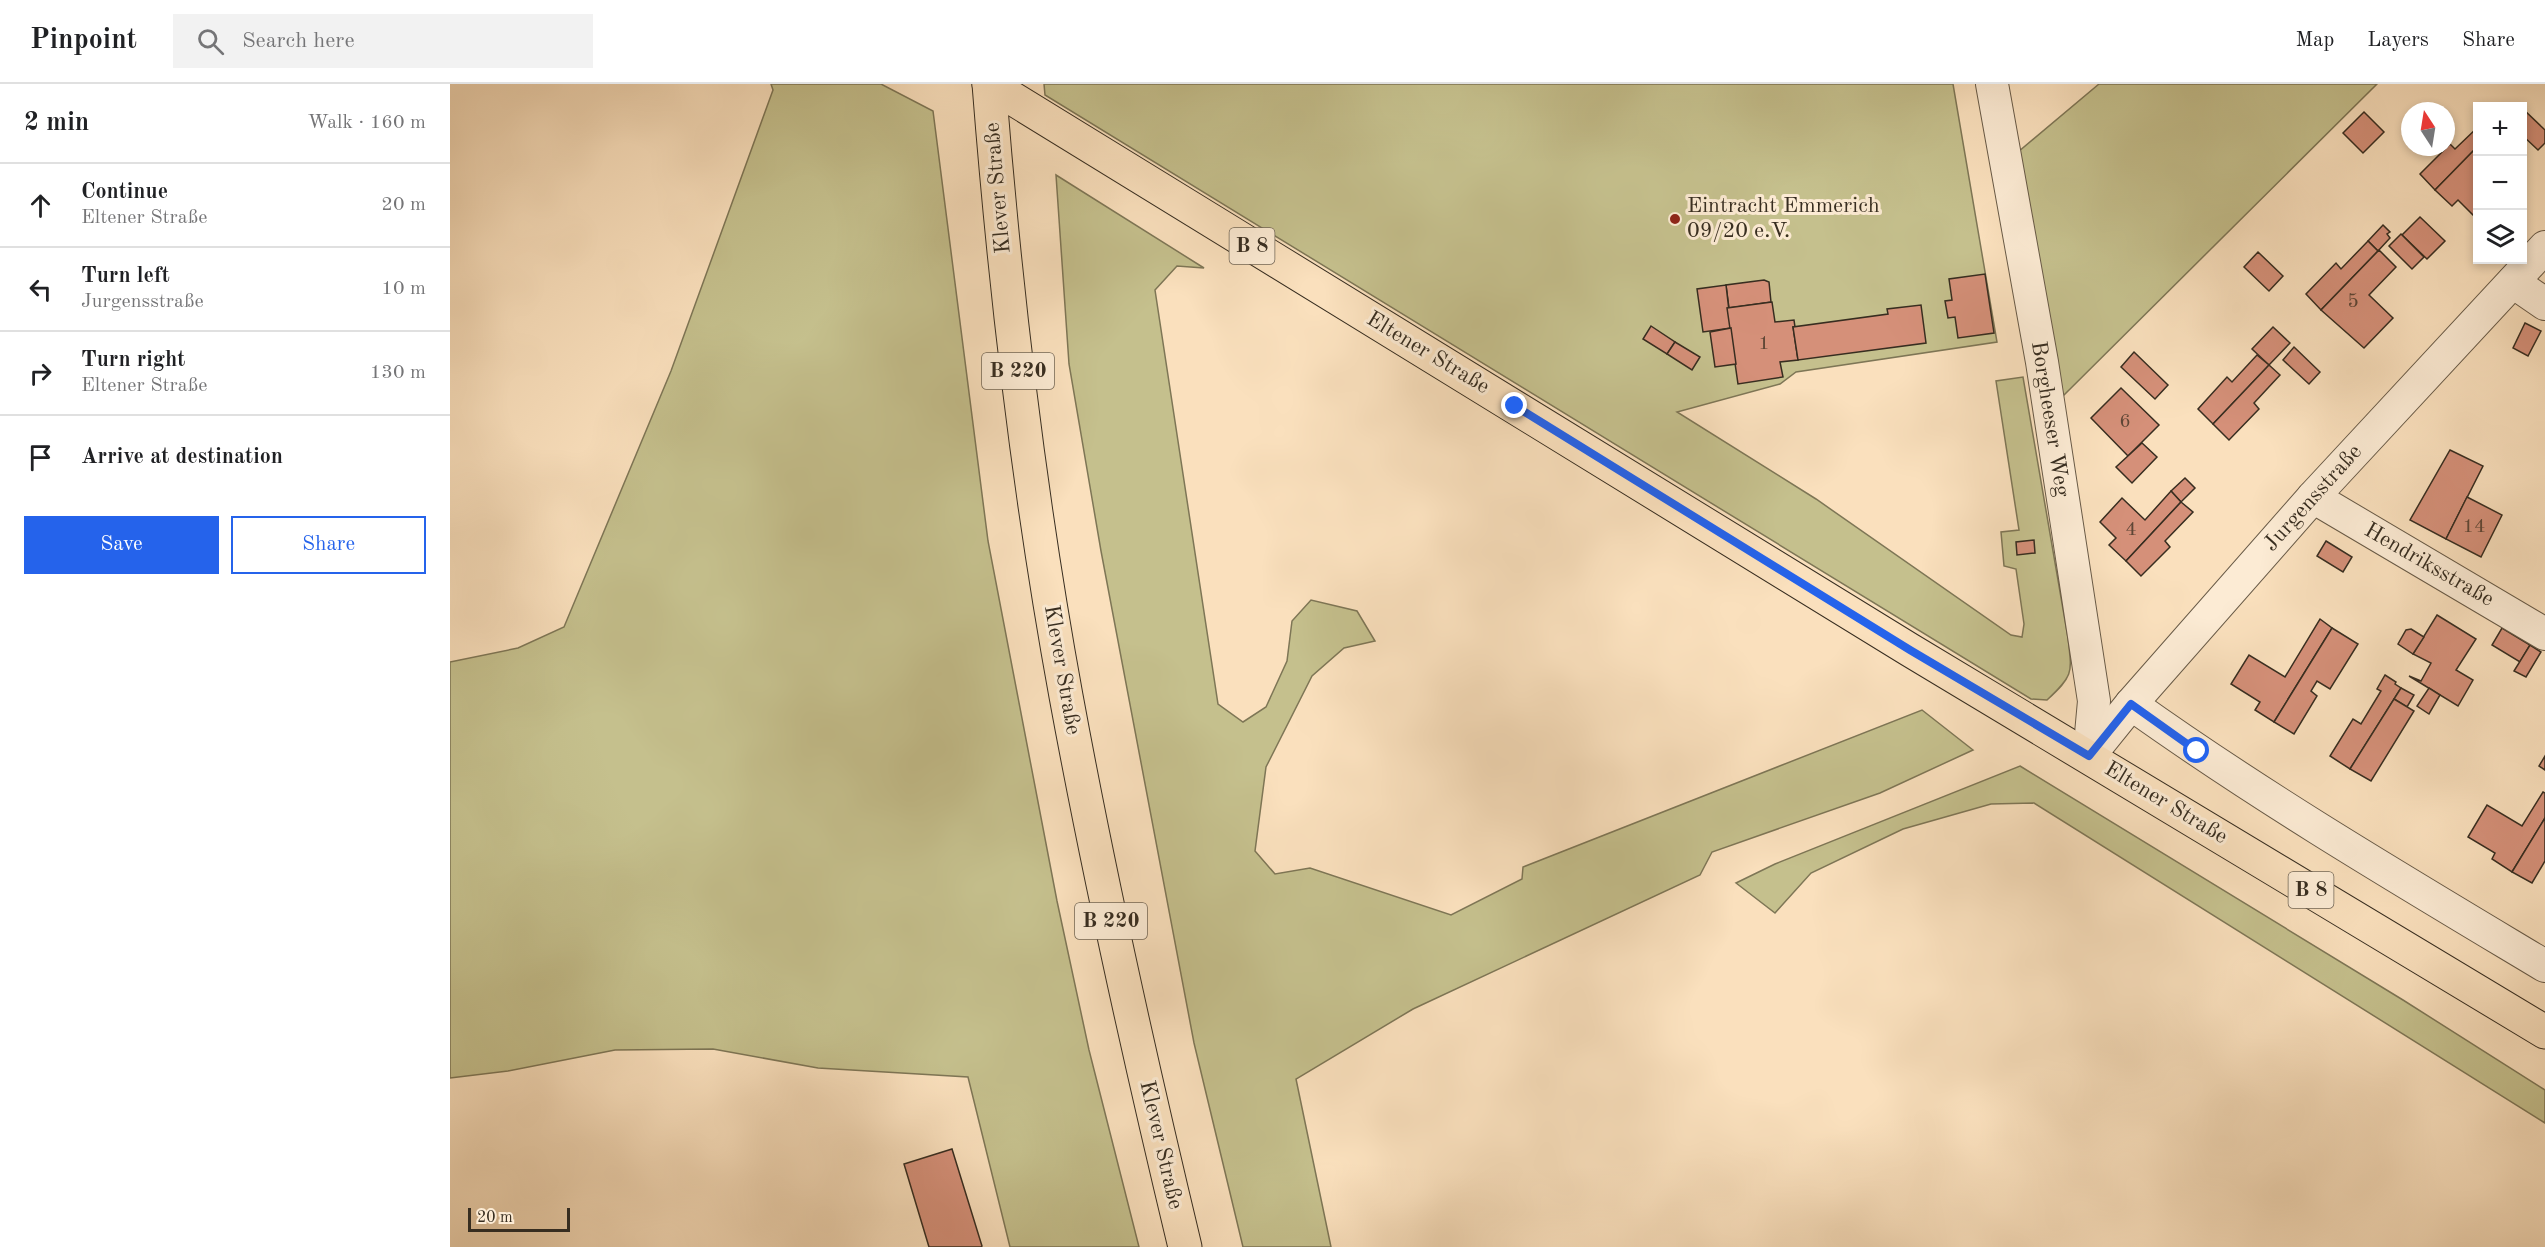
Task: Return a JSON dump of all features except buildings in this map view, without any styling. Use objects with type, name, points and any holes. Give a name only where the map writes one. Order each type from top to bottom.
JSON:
[{"type":"main road","name":"Klever Straße","points":[[989,84],[1009,302],[1027,450],[1065,693],[1101,878],[1185,1247]]},
{"type":"main road","name":"Eltener Straße","points":[[989,84],[1910,650],[2545,1032]]},
{"type":"street","name":"Borgheeser Weg","points":[[1992,84],[2042,362],[2094,701],[2089,756]]},
{"type":"street","name":"Jurgensstraße","points":[[2089,756],[2131,704],[2313,497],[2545,247]]},
{"type":"street","points":[[2512,282],[2545,304]]},
{"type":"street","name":"Hendriksstraße","points":[[2313,497],[2545,634]]},
{"type":"street","points":[[2131,704],[2197,751],[2355,852],[2545,966]]},
{"type":"shaded area","points":[[771,84],[881,84],[933,111],[988,541],[1057,901],[1089,1050],[1139,1247],[1010,1247],[968,1077],[818,1068],[713,1049],[615,1050],[508,1071],[450,1078],[450,662],[518,648],[564,627],[671,371],[773,90]]},
{"type":"shaded area","name":"Eintracht Emmerich 09/20 e.V.","points":[[1044,84],[1953,84],[1997,342],[1796,372],[1780,384],[1677,412],[1816,499],[2011,635],[2022,637],[2024,624],[2016,569],[2004,566],[2001,532],[2019,530],[1996,381],[2023,377],[2068,638],[2070,666],[2067,679],[2047,700],[2031,699],[1045,95]]},
{"type":"shaded area","points":[[2099,84],[2377,84],[2062,397],[2018,152]]},
{"type":"shaded area","points":[[1056,175],[1204,268],[1177,266],[1155,290],[1218,704],[1243,722],[1266,707],[1287,661],[1292,621],[1311,600],[1357,611],[1375,641],[1344,648],[1312,676],[1266,767],[1255,851],[1275,874],[1310,868],[1451,915],[1522,879],[1523,867],[1922,710],[1973,750],[1880,793],[1712,852],[1700,875],[1413,1009],[1296,1079],[1331,1247],[1243,1247],[1194,1043],[1101,551],[1069,364]]},
{"type":"shaded area","points":[[2020,766],[2403,1000],[2545,1090],[2545,1123],[2034,803],[1991,804],[1903,829],[1811,873],[1775,913],[1736,883],[1775,864]]},
{"type":"place","name":"Eintracht Emmerich 09/20 e.V.","points":[[1675,219]]},
{"type":"route","points":[[1515,406],[1910,650],[2089,756],[2131,704],[2197,751]]}]
